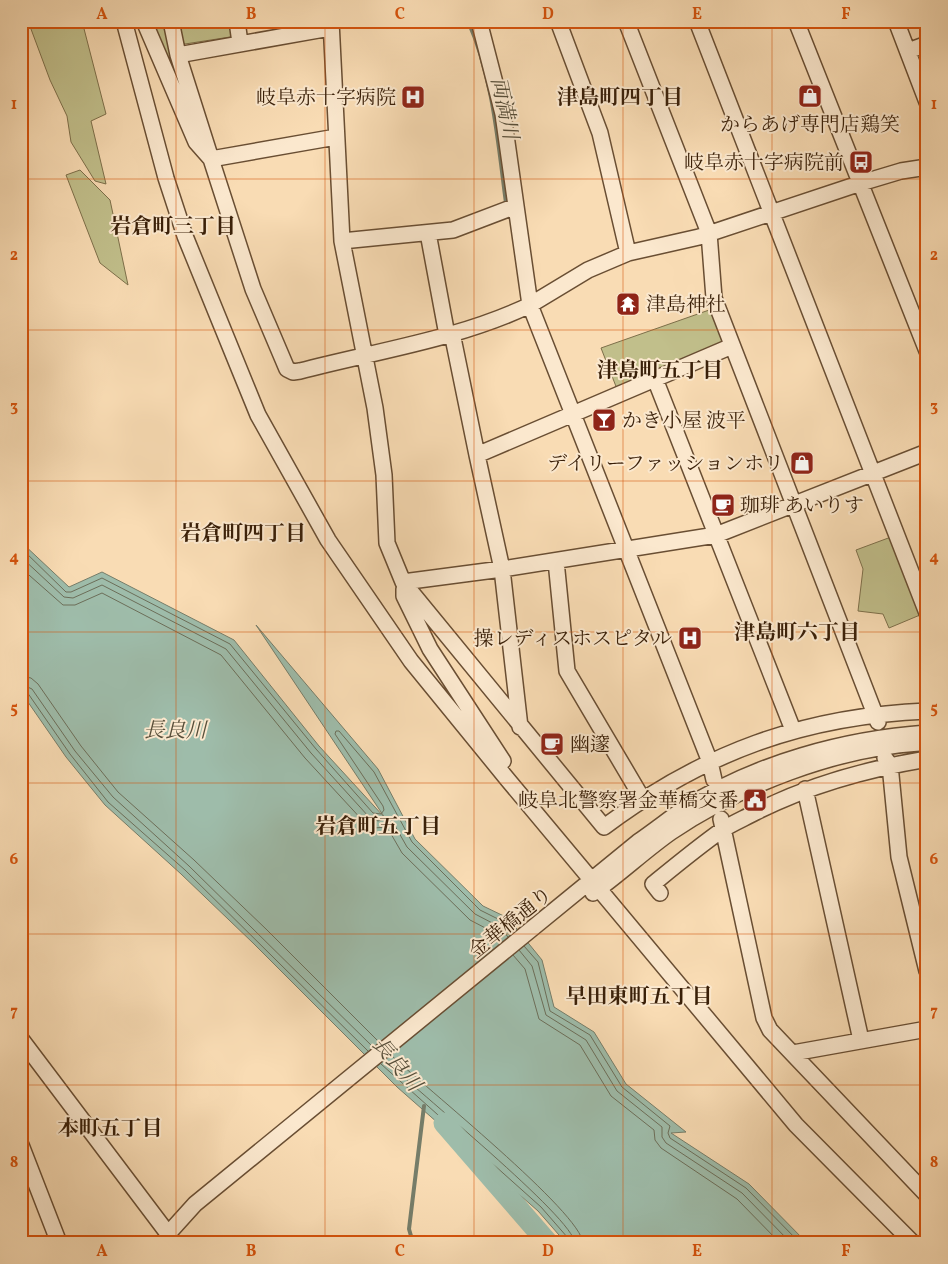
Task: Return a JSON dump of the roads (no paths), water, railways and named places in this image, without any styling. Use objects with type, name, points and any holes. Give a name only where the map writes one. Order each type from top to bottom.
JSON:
[{"type":"street","points":[[124,21],[166,178],[185,236],[258,415],[328,540],[412,661],[508,780],[597,884],[796,1125],[913,1243]]},
{"type":"street","points":[[144,21],[196,142],[211,159]]},
{"type":"street","points":[[171,21],[178,55],[253,289],[287,369],[293,372],[449,334],[500,319],[530,305],[588,270],[628,253],[773,213],[861,183],[927,167]]},
{"type":"street","points":[[237,21],[240,43]]},
{"type":"street","points":[[479,21],[502,114],[530,305],[710,762],[714,780]]},
{"type":"street","points":[[558,21],[600,133],[628,253]]},
{"type":"street","points":[[626,21],[709,232],[714,298],[877,718]]},
{"type":"street","points":[[696,21],[773,213],[927,613]]},
{"type":"street","points":[[796,21],[927,352]]},
{"type":"street","points":[[896,21],[927,102]]},
{"type":"street","points":[[178,55],[331,25],[342,241],[375,408],[384,475],[387,544],[404,582],[520,728],[604,827],[642,798],[710,762],[793,730],[927,711]]},
{"type":"street","points":[[908,51],[927,44]]},
{"type":"street","points":[[211,159],[336,137]]},
{"type":"street","points":[[342,241],[453,230],[516,206]]},
{"type":"street","points":[[428,233],[502,569],[520,728]]},
{"type":"street","points":[[477,455],[732,346]]},
{"type":"street","points":[[655,379],[793,730]]},
{"type":"street","points":[[404,582],[556,561],[716,535],[927,452]]},
{"type":"street","points":[[556,561],[566,671],[642,798]]},
{"type":"street","points":[[404,582],[404,596],[430,649],[506,765],[508,780]]},
{"type":"street","name":"金華橋通り","points":[[597,884],[638,842],[686,808],[731,784],[791,759],[835,747],[892,736],[927,733]]},
{"type":"street","name":"金華橋通り","points":[[21,1039],[171,1239],[197,1207],[583,895],[670,833],[698,815],[795,769],[869,750],[927,743]]},
{"type":"street","points":[[660,893],[653,884],[722,824],[805,789],[887,761],[927,758]]},
{"type":"street","points":[[887,761],[899,857],[927,970]]},
{"type":"street","points":[[805,789],[860,1040]]},
{"type":"street","points":[[722,824],[764,1018],[770,1030],[927,1195]]},
{"type":"street","points":[[793,1053],[927,1029]]},
{"type":"street","points":[[21,1145],[27,1179],[59,1243]]},
{"type":"water","name":"長良川","points":[[21,542],[69,587],[102,572],[234,640],[319,746],[385,818],[256,625],[378,769],[415,839],[483,906],[508,918],[542,960],[554,1007],[594,1032],[626,1084],[686,1132],[671,1133],[749,1184],[807,1243],[566,1243],[538,1211],[397,1087],[253,943],[105,805],[66,757],[21,692]]},
{"type":"waterway","name":"両満川","points":[[468,21],[489,87],[506,203]]},
{"type":"waterway","points":[[413,1243],[409,1229],[424,1106]]},
{"type":"waterway","name":"長良川","points":[[444,1123],[548,1243]]},
{"type":"place","name":"からあげ専門店鶏笑","points":[[810,96]]},
{"type":"place","name":"岐阜赤十字病院","points":[[413,97]]},
{"type":"place","name":"岐阜赤十字病院前","points":[[861,162]]},
{"type":"place","name":"津島神社","points":[[628,304]]},
{"type":"place","name":"かき小屋 波平","points":[[604,420]]},
{"type":"place","name":"デイリーファッションホリ","points":[[802,463]]},
{"type":"place","name":"珈琲 あいりす","points":[[723,505]]},
{"type":"place","name":"操レディスホスピタル","points":[[690,638]]},
{"type":"place","name":"幽邃","points":[[552,744]]},
{"type":"place","name":"岐阜北警察署金華橋交番","points":[[755,800]]},
{"type":"district","name":"津島町四丁目","points":[[620,97]]},
{"type":"district","name":"岩倉町三丁目","points":[[173,226]]},
{"type":"district","name":"津島町五丁目","points":[[660,370]]},
{"type":"district","name":"岩倉町四丁目","points":[[243,533]]},
{"type":"district","name":"津島町六丁目","points":[[797,632]]},
{"type":"district","name":"岩倉町五丁目","points":[[378,826]]},
{"type":"district","name":"早田東町五丁目","points":[[639,996]]},
{"type":"district","name":"本町五丁目","points":[[110,1128]]}]
